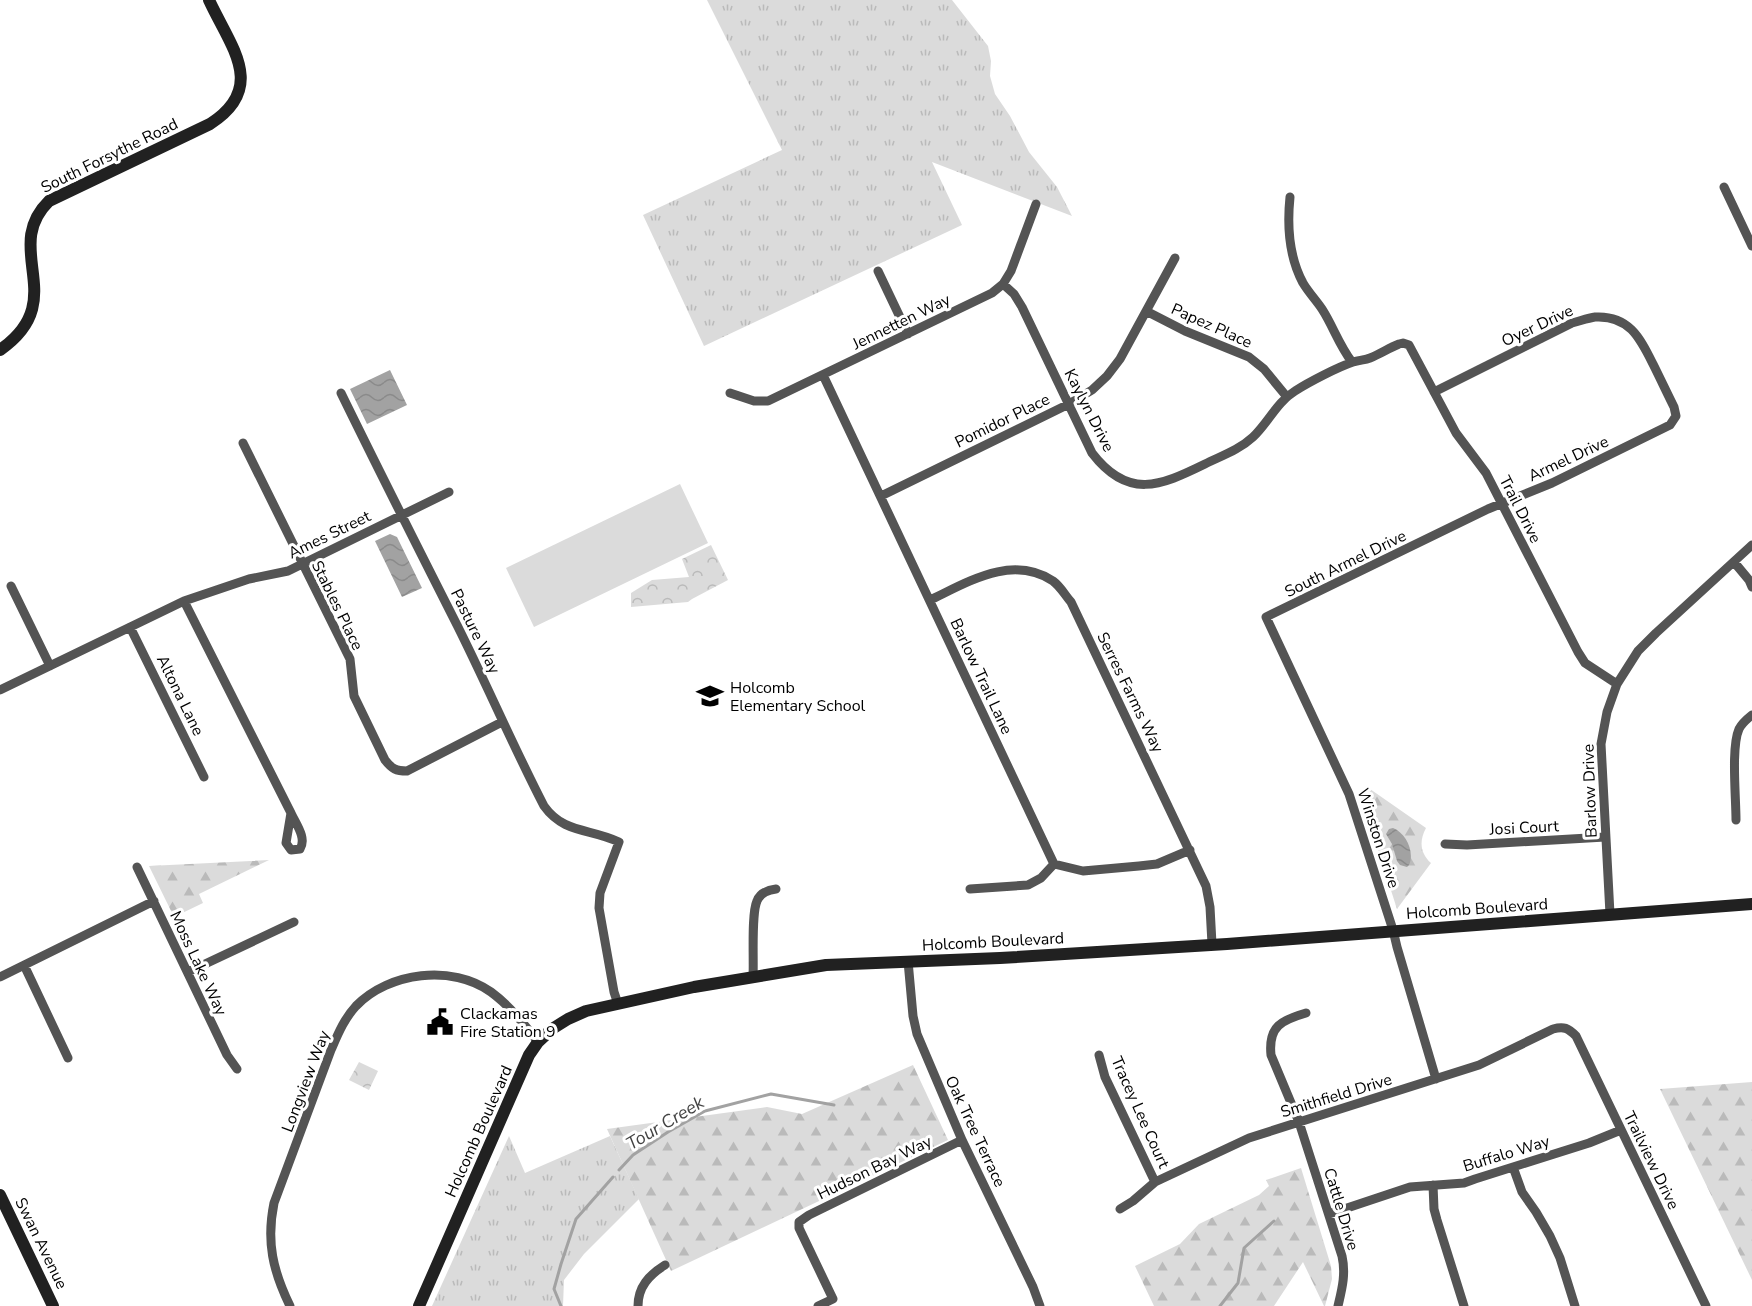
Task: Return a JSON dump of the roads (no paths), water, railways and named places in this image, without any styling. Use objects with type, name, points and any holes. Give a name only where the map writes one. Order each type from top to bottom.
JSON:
[{"type":"street","name":"South Forsythe Road","points":[[22,224],[32,213],[49,201],[199,130],[229,110],[240,90],[241,72],[237,58],[209,0]]},
{"type":"street","points":[[1724,187],[1752,246]]},
{"type":"street","points":[[1290,197],[1288,224],[1298,271],[1308,291],[1323,310],[1341,347],[1352,362]]},
{"type":"street","points":[[1003,284],[1011,271],[1036,204]]},
{"type":"street","name":"Pomidor Place","points":[[880,496],[1069,404],[1092,390],[1120,359],[1175,258]]},
{"type":"street","points":[[878,271],[908,334]]},
{"type":"street","points":[[0,350],[18,335],[26,317],[26,296],[20,273]]},
{"type":"street","name":"Kaylyn Drive","points":[[1003,284],[1014,294],[1022,307],[1092,453],[1100,463],[1121,479],[1134,483],[1155,484],[1169,481],[1241,447],[1259,431],[1275,409],[1296,390],[1352,362],[1370,358],[1403,343]]},
{"type":"street","name":"Jennetten Way","points":[[730,393],[754,401],[768,401],[979,300],[1003,284]]},
{"type":"street","name":"Papez Place","points":[[1146,311],[1185,331],[1249,357],[1264,369],[1287,397]]},
{"type":"street","name":"Oyer Drive","points":[[1434,392],[1572,323],[1593,317],[1607,318],[1631,329],[1640,338],[1674,407],[1676,416]]},
{"type":"street","name":"Trail Drive","points":[[1403,343],[1412,349],[1456,433],[1486,473],[1578,652],[1585,663],[1617,684]]},
{"type":"street","name":"Barlow Trail Lane","points":[[823,375],[1054,864]]},
{"type":"street","name":"Pasture Way","points":[[341,393],[544,806],[553,818],[572,828],[601,834],[619,842],[600,893],[599,908],[618,1004]]},
{"type":"street","name":"Armel Drive","points":[[1436,535],[1552,483],[1670,425],[1676,416]]},
{"type":"street","name":"Stables Place","points":[[243,443],[350,659],[354,696],[391,768],[406,771],[502,722]]},
{"type":"street","name":"Ames Street","points":[[0,690],[184,601],[257,577],[288,571],[449,492]]},
{"type":"street","name":"South Armel Drive","points":[[1266,617],[1436,535]]},
{"type":"street","name":"Barlow Drive","points":[[1610,914],[1601,744],[1606,712],[1617,684],[1638,651],[1752,545]]},
{"type":"street","points":[[1734,562],[1752,586]]},
{"type":"street","name":"Serres Farms Way","points":[[930,600],[995,571],[1015,569],[1035,572],[1054,582],[1071,602],[1206,885],[1212,944]]},
{"type":"street","points":[[11,585],[50,666]]},
{"type":"street","points":[[184,601],[291,813]]},
{"type":"street","name":"Winston Drive","points":[[1266,617],[1355,808],[1394,930],[1396,946],[1436,1079]]},
{"type":"street","name":"Altona Lane","points":[[130,627],[204,777]]},
{"type":"street","points":[[1736,820],[1736,736],[1740,726],[1752,715]]},
{"type":"street","name":"Josi Court","points":[[1445,844],[1467,845],[1605,837]]},
{"type":"street","points":[[970,890],[1028,885],[1041,878],[1054,864],[1083,871],[1139,866],[1157,864],[1190,850]]},
{"type":"street","name":"Moss Lake Way","points":[[138,867],[227,1055],[237,1069]]},
{"type":"street","points":[[753,977],[755,907],[760,895],[767,890],[776,889]]},
{"type":"street","points":[[0,977],[153,901]]},
{"type":"street","name":"Holcomb Boulevard","points":[[419,1306],[529,1055],[538,1042],[552,1029],[568,1019],[592,1010],[694,987],[826,965],[1000,958],[1752,904]]},
{"type":"street","points":[[188,972],[294,922]]},
{"type":"street","name":"Oak Tree Terrace","points":[[908,961],[917,1034],[962,1140],[1040,1306]]},
{"type":"street","points":[[24,965],[68,1058]]},
{"type":"street","name":"Longview Way","points":[[290,1306],[280,1282],[270,1240],[274,1203],[331,1050],[342,1026],[358,1005],[385,985],[399,980],[412,976],[446,976],[480,986],[490,992],[512,1010],[538,1042]]},
{"type":"street","name":"Cattle Drive","points":[[1306,1013],[1281,1022],[1272,1037],[1270,1047],[1271,1055],[1299,1122],[1344,1268],[1343,1286],[1338,1306]]},
{"type":"street","name":"Smithfield Drive","points":[[1120,1209],[1155,1182],[1249,1138],[1479,1065],[1553,1029],[1562,1027],[1569,1029]]},
{"type":"street","name":"Trailview Drive","points":[[1569,1029],[1576,1036],[1706,1306]]},
{"type":"street","name":"Tracey Lee Court","points":[[1099,1055],[1105,1077],[1155,1182]]},
{"type":"street","name":"Buffalo Way","points":[[1329,1214],[1410,1187],[1464,1182],[1590,1143],[1621,1130]]},
{"type":"street","name":"Hudson Bay Way","points":[[818,1306],[833,1299],[799,1228],[799,1222],[962,1140]]},
{"type":"street","points":[[1513,1167],[1522,1192],[1550,1236],[1560,1258],[1575,1306]]},
{"type":"street","points":[[1433,1185],[1434,1209],[1464,1306]]},
{"type":"street","name":"Swan Avenue","points":[[0,1195],[54,1306]]},
{"type":"street","points":[[638,1306],[641,1287],[647,1278],[664,1265]]},
{"type":"water","points":[[390,370],[407,405],[367,424],[350,389]]},
{"type":"water","points":[[390,534],[397,537],[422,588],[402,597],[375,541]]},
{"type":"water","points":[[1393,828],[1402,834],[1410,849],[1411,860],[1407,867],[1400,865],[1397,861],[1386,834],[1389,829]]},
{"type":"waterway","name":"Tour Creek","points":[[619,1170],[633,1155],[705,1111],[771,1094],[834,1105]]},
{"type":"waterway","name":"Tour Creek","points":[[561,1306],[554,1289],[576,1219],[613,1177]]},
{"type":"waterway","points":[[1220,1306],[1238,1283],[1244,1248],[1274,1221]]},
{"type":"place","name":"Holcomb Elementary School","points":[[710,696]]},
{"type":"place","name":"Clackamas Fire Station 9","points":[[440,1022]]}]
